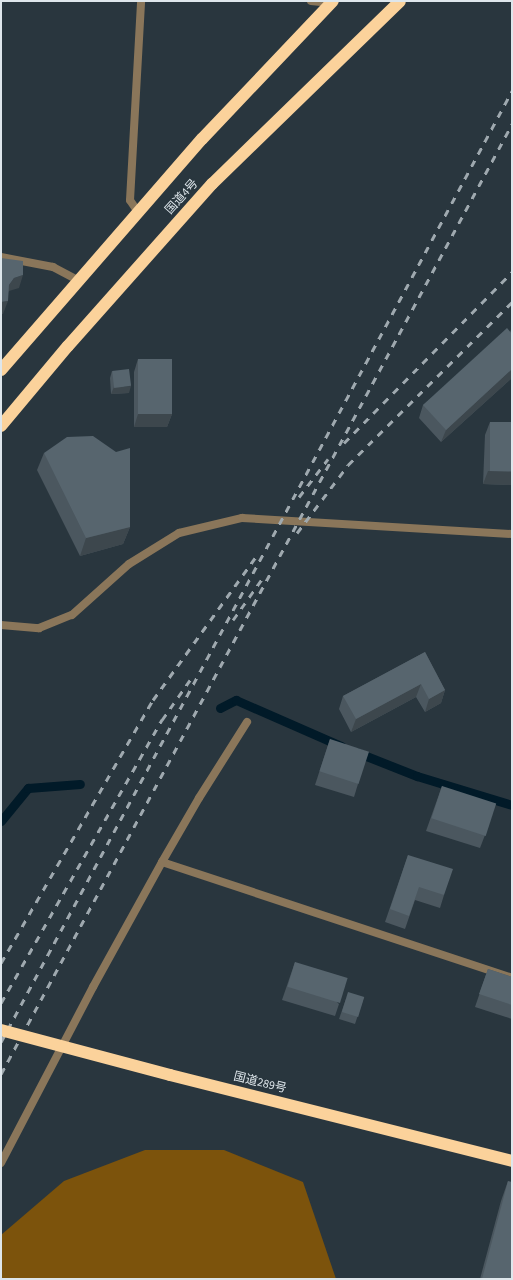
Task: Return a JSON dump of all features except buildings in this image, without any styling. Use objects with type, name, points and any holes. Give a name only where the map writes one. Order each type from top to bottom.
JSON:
[{"type":"highway","name":"国道4号","points":[[1,426],[68,346],[212,184],[400,1]]},
{"type":"highway","name":"国道4号","points":[[1,370],[202,139],[332,2]]},
{"type":"highway","name":"国道289号","points":[[1,1030],[170,1075],[512,1161]]},
{"type":"street","points":[[138,212],[130,200],[141,1]]},
{"type":"street","points":[[311,1],[332,2]]},
{"type":"street","points":[[1,257],[53,267],[79,281]]},
{"type":"street","points":[[1,625],[39,628],[72,615],[130,564],[179,533],[242,518],[512,534]]},
{"type":"street","points":[[1,1163],[93,987],[162,862],[199,798],[247,722]]},
{"type":"street","points":[[162,862],[512,978]]},
{"type":"shaded area","points":[[145,1150],[224,1150],[303,1182],[336,1279],[1,1279],[1,1235],[64,1181]]},
{"type":"waterway","points":[[220,708],[236,700],[341,746]]},
{"type":"waterway","points":[[356,752],[417,776],[512,805]]},
{"type":"waterway","points":[[1,821],[28,788],[80,784]]},
{"type":"railway","points":[[1,1042],[512,91]]},
{"type":"railway","points":[[1,1074],[512,124]]},
{"type":"railway","points":[[344,443],[512,272]]},
{"type":"railway","points":[[297,533],[348,465],[512,302]]},
{"type":"railway","points":[[299,497],[328,459]]},
{"type":"railway","points":[[1,963],[153,700],[258,554]]},
{"type":"railway","points":[[233,620],[262,579]]},
{"type":"railway","points":[[1,1003],[162,720],[190,680]]}]
